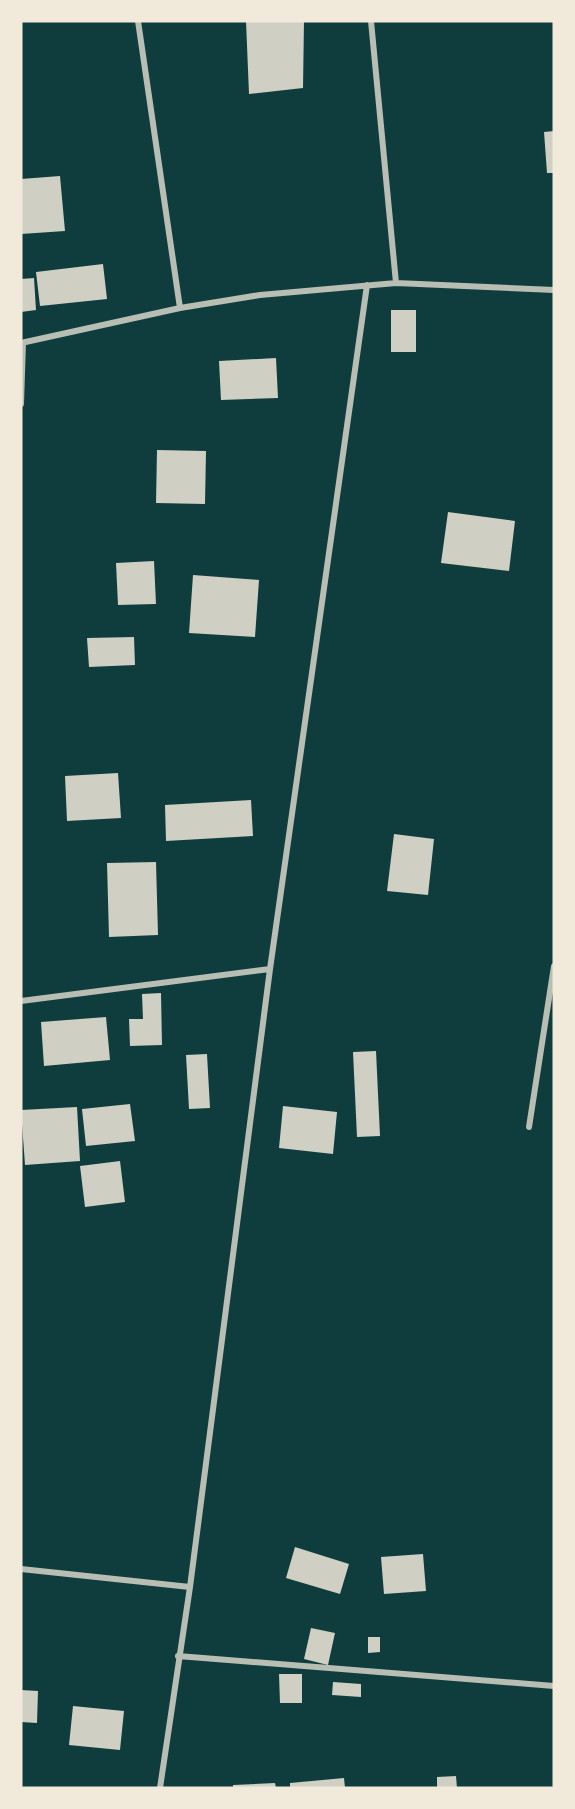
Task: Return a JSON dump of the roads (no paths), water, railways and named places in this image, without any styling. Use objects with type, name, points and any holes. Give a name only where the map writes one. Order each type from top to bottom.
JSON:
[{"type":"street","points":[[138,21],[180,308]]},
{"type":"street","points":[[371,21],[396,283]]},
{"type":"street","points":[[21,404],[22,343],[180,308],[260,295],[396,283],[554,290]]},
{"type":"street","points":[[160,1788],[189,1587],[270,969],[367,285]]},
{"type":"street","points":[[529,1127],[554,966]]},
{"type":"street","points":[[21,1001],[270,969]]},
{"type":"street","points":[[21,1569],[189,1587]]},
{"type":"street","points":[[178,1656],[554,1686]]}]
